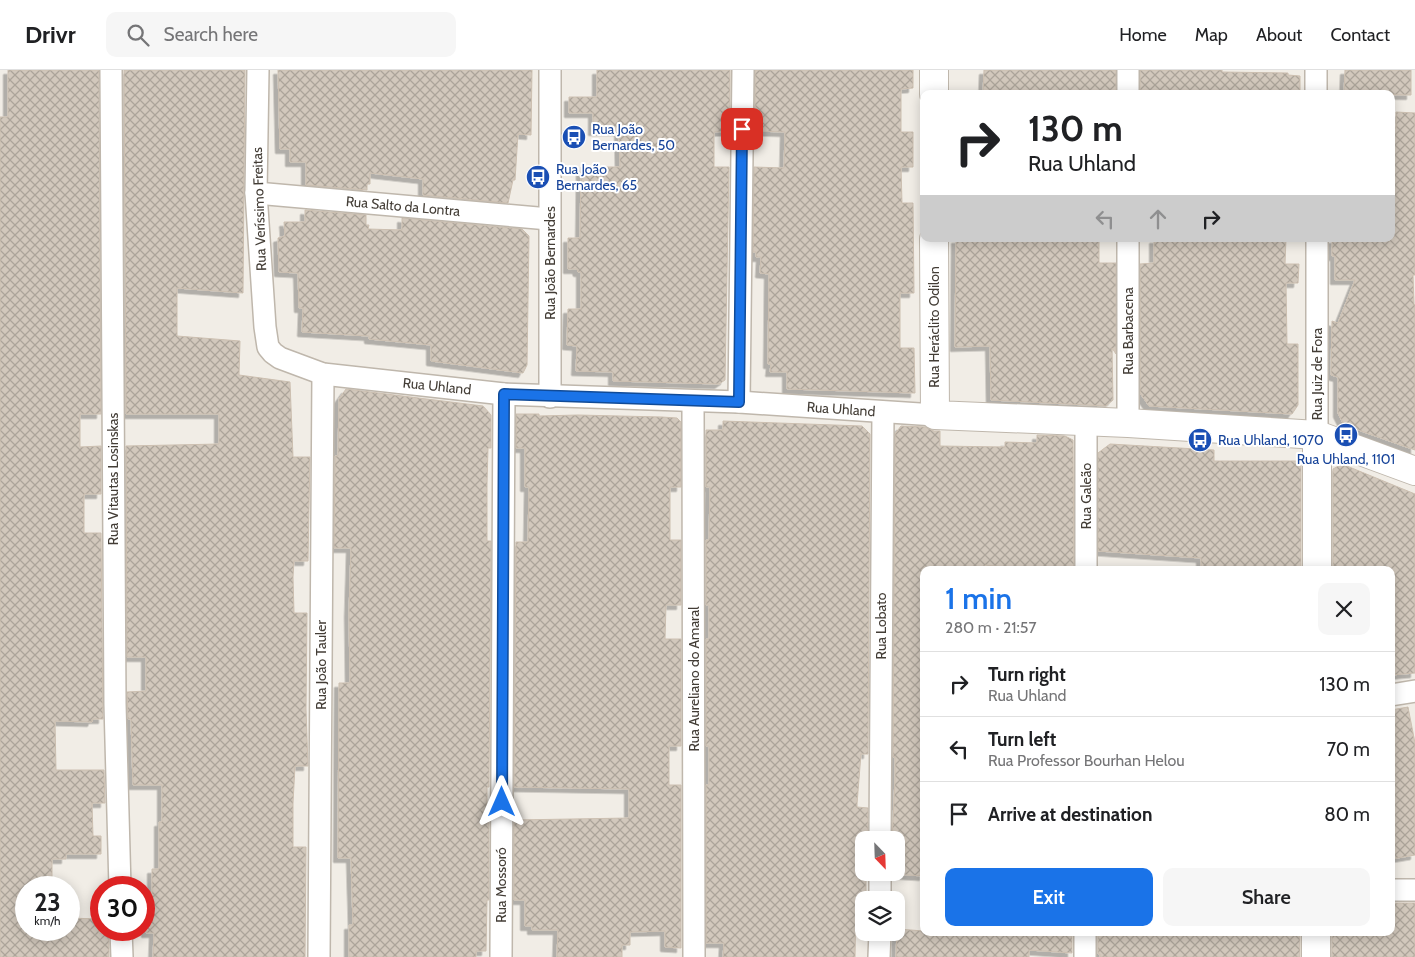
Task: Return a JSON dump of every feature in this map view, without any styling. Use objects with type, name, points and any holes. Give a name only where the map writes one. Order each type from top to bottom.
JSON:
[{"type":"street","name":"Rua Vitautas Losinskas","points":[[110,70],[115,694],[120,876]]},
{"type":"street","name":"Rua Veríssimo Freitas","points":[[258,70],[256,193],[265,328],[268,347]]},
{"type":"street","name":"Rua João Bernardes","points":[[550,70],[550,397]]},
{"type":"street","points":[[739,402],[743,70]]},
{"type":"street","points":[[934,70],[934,90]]},
{"type":"street","points":[[1128,70],[1128,90]]},
{"type":"street","points":[[1316,70],[1316,90]]},
{"type":"street","name":"Rua Salto da Lontra","points":[[256,193],[549,219]]},
{"type":"street","name":"Rua Heráclito Odilon","points":[[934,242],[935,416]]},
{"type":"street","name":"Rua Barbacena","points":[[1128,242],[1128,424]]},
{"type":"street","name":"Rua Juiz de Fora","points":[[1316,566],[1317,242]]},
{"type":"street","name":"Rua Uhland","points":[[268,347],[280,358],[323,374],[504,394],[739,402],[935,416],[1128,424],[1317,435],[1415,471]]},
{"type":"street","name":"Rua João Tauler","points":[[319,957],[323,374]]},
{"type":"street","name":"Rua Mossoró","points":[[501,957],[504,394]]},
{"type":"street","name":"Rua Aureliano do Amaral","points":[[693,400],[694,957]]},
{"type":"street","name":"Rua Lobato","points":[[880,831],[883,412]]},
{"type":"street","name":"Rua Galeão","points":[[1086,422],[1086,566]]},
{"type":"street","points":[[1395,694],[1415,691]]},
{"type":"street","points":[[1395,890],[1415,890]]},
{"type":"street","points":[[1085,936],[1085,957]]},
{"type":"street","points":[[1316,936],[1316,957]]},
{"type":"street","points":[[121,941],[122,957]]},
{"type":"street","points":[[880,941],[880,957]]},
{"type":"building","points":[[8,70],[99,70],[101,414],[80,414],[80,447],[101,446],[101,494],[84,494],[84,533],[101,533],[103,719],[93,719],[92,722],[55,721],[56,770],[104,770],[105,803],[92,803],[93,836],[101,836],[101,854],[66,854],[66,859],[52,859],[52,876],[15,876],[15,941],[80,941],[80,918],[90,919],[90,941],[109,941],[109,957],[0,957],[0,117],[8,117]]},
{"type":"building","points":[[124,70],[245,70],[243,293],[177,288],[177,336],[240,341],[239,375],[290,382],[293,457],[310,457],[308,561],[294,561],[293,577],[294,613],[307,613],[306,709],[308,766],[295,766],[293,803],[293,847],[306,847],[305,957],[153,957],[155,941],[155,876],[152,876],[152,869],[159,869],[159,822],[162,822],[162,785],[133,785],[131,719],[128,719],[127,692],[146,691],[146,657],[127,657],[126,446],[219,444],[219,414],[126,414]]},
{"type":"building","points":[[278,70],[532,70],[531,135],[518,134],[515,180],[513,180],[508,203],[423,195],[423,179],[370,173],[370,184],[367,184],[367,190],[306,185],[306,162],[290,162],[290,149],[280,149]]},
{"type":"building","points":[[597,70],[730,70],[730,131],[714,132],[714,167],[729,167],[725,380],[719,384],[613,381],[613,372],[576,371],[577,346],[567,345],[568,309],[581,309],[581,272],[578,272],[577,269],[568,269],[568,238],[580,238],[581,167],[620,167],[619,131],[593,131],[593,113],[569,113],[569,97],[597,97]]},
{"type":"building","points":[[755,70],[913,70],[913,88],[901,89],[901,132],[913,132],[913,167],[901,167],[902,203],[913,203],[914,293],[900,293],[900,348],[914,348],[915,393],[787,389],[787,372],[770,372],[771,364],[768,364],[769,274],[760,273],[761,257],[756,257],[756,252],[753,252],[754,167],[784,168],[785,132],[755,131]]},
{"type":"building","points":[[984,70],[1116,70],[1116,90],[983,90]]},
{"type":"building","points":[[1140,70],[1222,70],[1222,72],[1288,73],[1288,75],[1300,76],[1300,90],[1140,90]]},
{"type":"building","points":[[1345,70],[1411,70],[1411,95],[1395,95],[1395,90],[1344,90]]},
{"type":"building","points":[[1396,112],[1415,113],[1415,275],[1413,275],[1415,305],[1415,450],[1344,425],[1338,413],[1338,377],[1331,375],[1332,321],[1338,323],[1355,280],[1335,280],[1335,256],[1332,256],[1332,242],[1395,242]]},
{"type":"building","points":[[305,210],[366,215],[366,225],[369,225],[368,229],[402,230],[402,218],[522,229],[529,236],[527,365],[523,373],[431,361],[431,345],[369,339],[369,336],[302,332],[303,308],[299,308],[298,273],[279,272],[278,238],[285,236],[284,222],[305,222]]},
{"type":"building","points":[[956,242],[1099,242],[1099,263],[1116,263],[1116,354],[1112,348],[1113,400],[1106,406],[991,400],[990,346],[955,347]]},
{"type":"building","points":[[1154,242],[1286,242],[1285,264],[1299,264],[1298,283],[1286,283],[1287,344],[1298,344],[1298,405],[1292,414],[1149,406],[1140,393],[1140,264],[1154,263]]},
{"type":"building","points":[[346,389],[483,406],[491,415],[491,448],[488,448],[487,484],[487,541],[491,541],[489,787],[487,787],[489,900],[487,900],[486,951],[476,951],[476,957],[349,957],[349,925],[353,925],[351,858],[338,858],[339,683],[350,683],[349,613],[351,548],[334,548],[335,456],[338,456],[339,399]]},
{"type":"building","points":[[516,414],[539,414],[539,416],[662,417],[677,418],[681,422],[681,487],[670,487],[670,540],[681,540],[681,605],[666,605],[665,639],[681,639],[681,746],[669,746],[669,785],[681,785],[681,948],[665,947],[665,931],[630,932],[630,945],[622,945],[622,957],[557,957],[558,930],[532,930],[532,926],[525,926],[525,900],[514,900],[514,820],[629,818],[629,789],[514,787],[516,542],[528,542],[529,487],[525,487],[525,448],[516,448]]},
{"type":"building","points":[[723,421],[862,426],[870,434],[868,754],[861,754],[857,804],[857,807],[868,808],[868,831],[855,831],[855,881],[866,881],[866,891],[855,891],[855,957],[723,957],[724,943],[706,943],[706,785],[709,785],[709,746],[706,746],[706,639],[709,639],[709,605],[706,605],[706,540],[709,540],[710,487],[706,487],[706,430],[723,430]]},
{"type":"building","points":[[901,426],[925,427],[934,431],[940,431],[940,446],[1005,447],[1005,442],[1037,443],[1037,435],[1065,436],[1073,440],[1074,566],[920,566],[920,876],[905,875],[905,831],[892,831],[895,779],[895,757],[893,757],[895,434]]},
{"type":"building","points":[[1110,444],[1214,450],[1214,461],[1301,461],[1301,566],[1201,566],[1201,558],[1098,551],[1098,453]]},
{"type":"building","points":[[1342,464],[1415,494],[1415,673],[1395,675],[1395,566],[1333,566],[1333,469]]},
{"type":"building","points":[[1408,707],[1415,743],[1415,855],[1395,858],[1395,709]]},
{"type":"building","points":[[1395,903],[1415,903],[1415,957],[1332,957],[1332,936],[1395,936]]},
{"type":"building","points":[[905,930],[920,931],[920,936],[1072,936],[1072,953],[1029,950],[1029,957],[896,957],[897,941],[905,941]]},
{"type":"building","points":[[1098,936],[1300,936],[1300,957],[1100,957],[1100,954],[1098,954]]},
{"type":"place","name":"Rua João Bernardes, 50","points":[[574,137]]},
{"type":"place","name":"Rua João Bernardes, 65","points":[[538,177]]},
{"type":"place","name":"Rua Uhland, 1101","points":[[1346,435]]},
{"type":"place","name":"Rua Uhland, 1070","points":[[1200,440]]},
{"type":"route","points":[[502,802],[504,394],[739,402],[742,129]]}]
